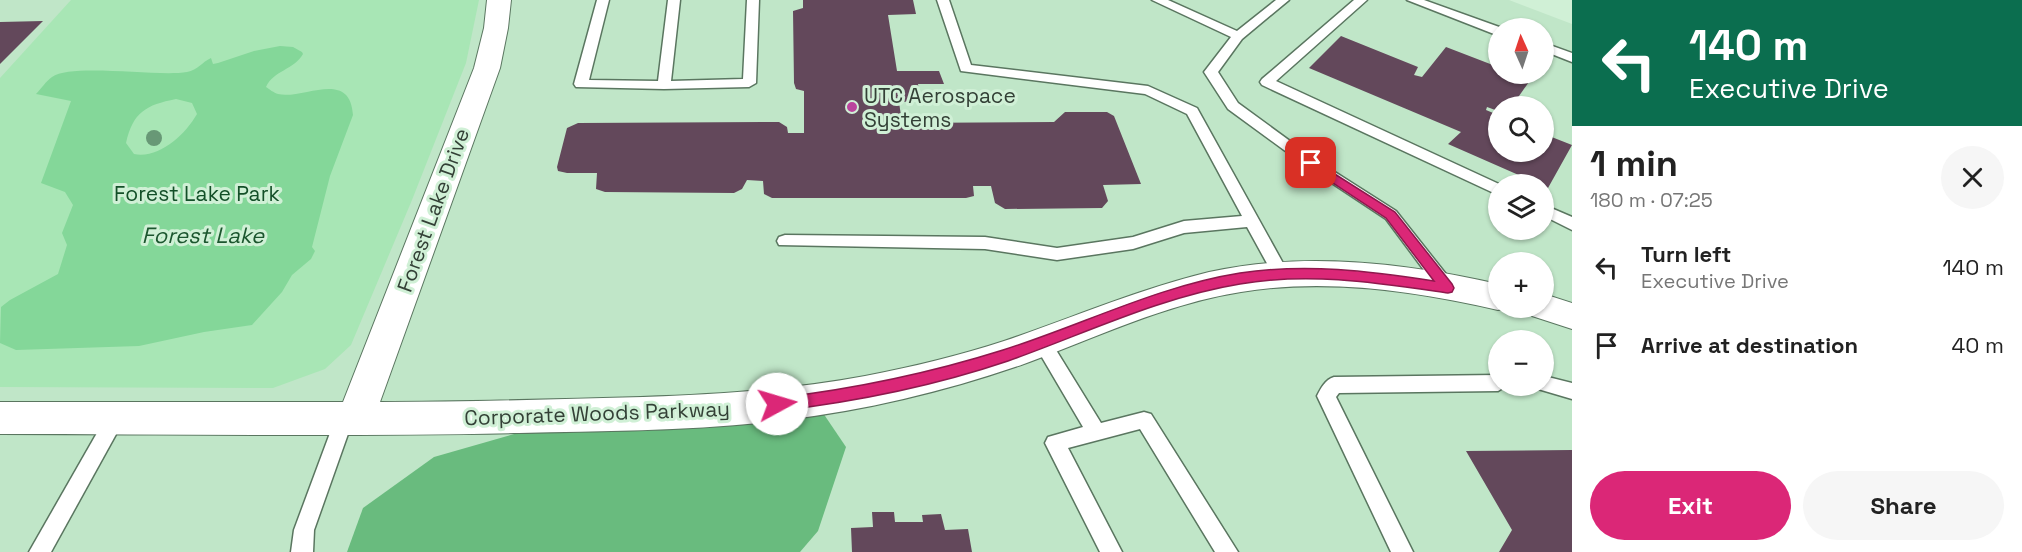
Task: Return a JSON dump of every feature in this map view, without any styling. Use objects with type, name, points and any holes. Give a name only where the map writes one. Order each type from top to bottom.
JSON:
[{"type":"street","name":"Forest Lake Drive","points":[[350,417],[486,68],[496,28],[499,0]]},
{"type":"street","name":"Corporate Woods Parkway","points":[[0,418],[480,418],[717,411],[818,399],[914,380],[1004,356],[1186,291],[1240,279],[1281,274],[1351,274],[1488,295]]},
{"type":"street","points":[[1554,310],[1572,316]]},
{"type":"lane","points":[[603,0],[581,84],[749,83],[753,0]]},
{"type":"lane","points":[[664,85],[674,0]]},
{"type":"lane","points":[[943,0],[966,68],[1148,90],[1192,111],[1281,274]]},
{"type":"lane","points":[[1158,0],[1238,36]]},
{"type":"lane","points":[[1283,0],[1238,36],[1211,72],[1233,106],[1311,163],[1391,215],[1448,288]]},
{"type":"lane","points":[[1361,0],[1267,82],[1488,185]]},
{"type":"lane","points":[[1413,0],[1488,27]]},
{"type":"lane","points":[[1554,51],[1572,58]]},
{"type":"lane","points":[[1554,215],[1572,224]]},
{"type":"lane","points":[[785,241],[985,243],[1057,254],[1133,243],[1184,227],[1252,221]]},
{"type":"lane","points":[[1042,342],[1096,432]]},
{"type":"lane","points":[[1402,552],[1326,396],[1334,385],[1488,383]]},
{"type":"lane","points":[[1554,386],[1572,391]]},
{"type":"lane","points":[[302,552],[304,530],[350,417]]},
{"type":"lane","points":[[40,552],[116,418]]},
{"type":"lane","points":[[1111,552],[1055,443],[1143,420],[1227,552]]},
{"type":"shaded area","points":[[0,0],[1509,0],[1572,24],[1572,552],[0,552]]},
{"type":"shaded area","points":[[821,410],[846,447],[818,531],[800,552],[347,552],[363,508],[434,457],[525,431]]},
{"type":"green space","name":"Forest Lake Park","points":[[71,0],[479,0],[466,63],[412,200],[351,345],[325,369],[273,388],[0,387],[0,78]]},
{"type":"water","name":"Forest Lake","points":[[280,46],[293,47],[303,54],[295,64],[270,81],[266,87],[275,93],[288,95],[335,89],[344,93],[350,101],[353,115],[330,176],[312,247],[315,251],[311,259],[292,275],[282,292],[252,325],[204,332],[139,346],[16,350],[0,343],[1,307],[58,274],[67,245],[62,233],[73,205],[65,192],[41,183],[71,101],[36,94],[52,77],[62,73],[77,71],[187,72],[211,58],[213,64],[254,51]],"holes":[[[176,99],[192,103],[197,114],[186,130],[162,149],[143,155],[134,154],[126,143],[133,124],[142,112],[149,107]]]},
{"type":"building","name":"UTC Aerospace Systems","points":[[803,0],[913,0],[916,14],[888,15],[897,71],[939,71],[944,84],[918,84],[921,101],[899,102],[902,123],[1054,122],[1065,112],[1107,112],[1114,116],[1141,184],[1103,185],[1108,201],[1102,208],[1005,209],[995,203],[991,186],[973,186],[974,196],[966,198],[772,198],[764,194],[763,181],[747,180],[742,189],[734,193],[605,192],[596,189],[597,173],[558,171],[567,128],[578,123],[779,122],[787,127],[788,133],[804,133],[804,91],[796,89],[794,83],[793,11],[803,8]]},
{"type":"building","points":[[43,21],[0,64],[0,22]]},
{"type":"building","points":[[1341,36],[1418,67],[1414,75],[1422,77],[1446,47],[1488,63],[1488,84],[1527,84],[1519,96],[1488,96],[1486,110],[1488,111],[1488,162],[1448,144],[1461,132],[1309,68]]},
{"type":"building","points":[[1554,138],[1572,145],[1554,177],[1554,174],[1516,174],[1489,162],[1554,162]]},
{"type":"building","points":[[1572,450],[1572,552],[1499,552],[1512,530],[1466,451]]},
{"type":"building","points":[[872,512],[894,512],[895,522],[923,522],[922,515],[941,514],[945,530],[968,529],[972,552],[852,552],[851,528],[873,527]]},
{"type":"place","name":"UTC Aerospace Systems","points":[[852,107]]},
{"type":"route","points":[[777,404],[818,399],[914,380],[1004,356],[1186,291],[1240,279],[1290,274],[1351,274],[1448,288],[1391,215],[1311,163]]}]
